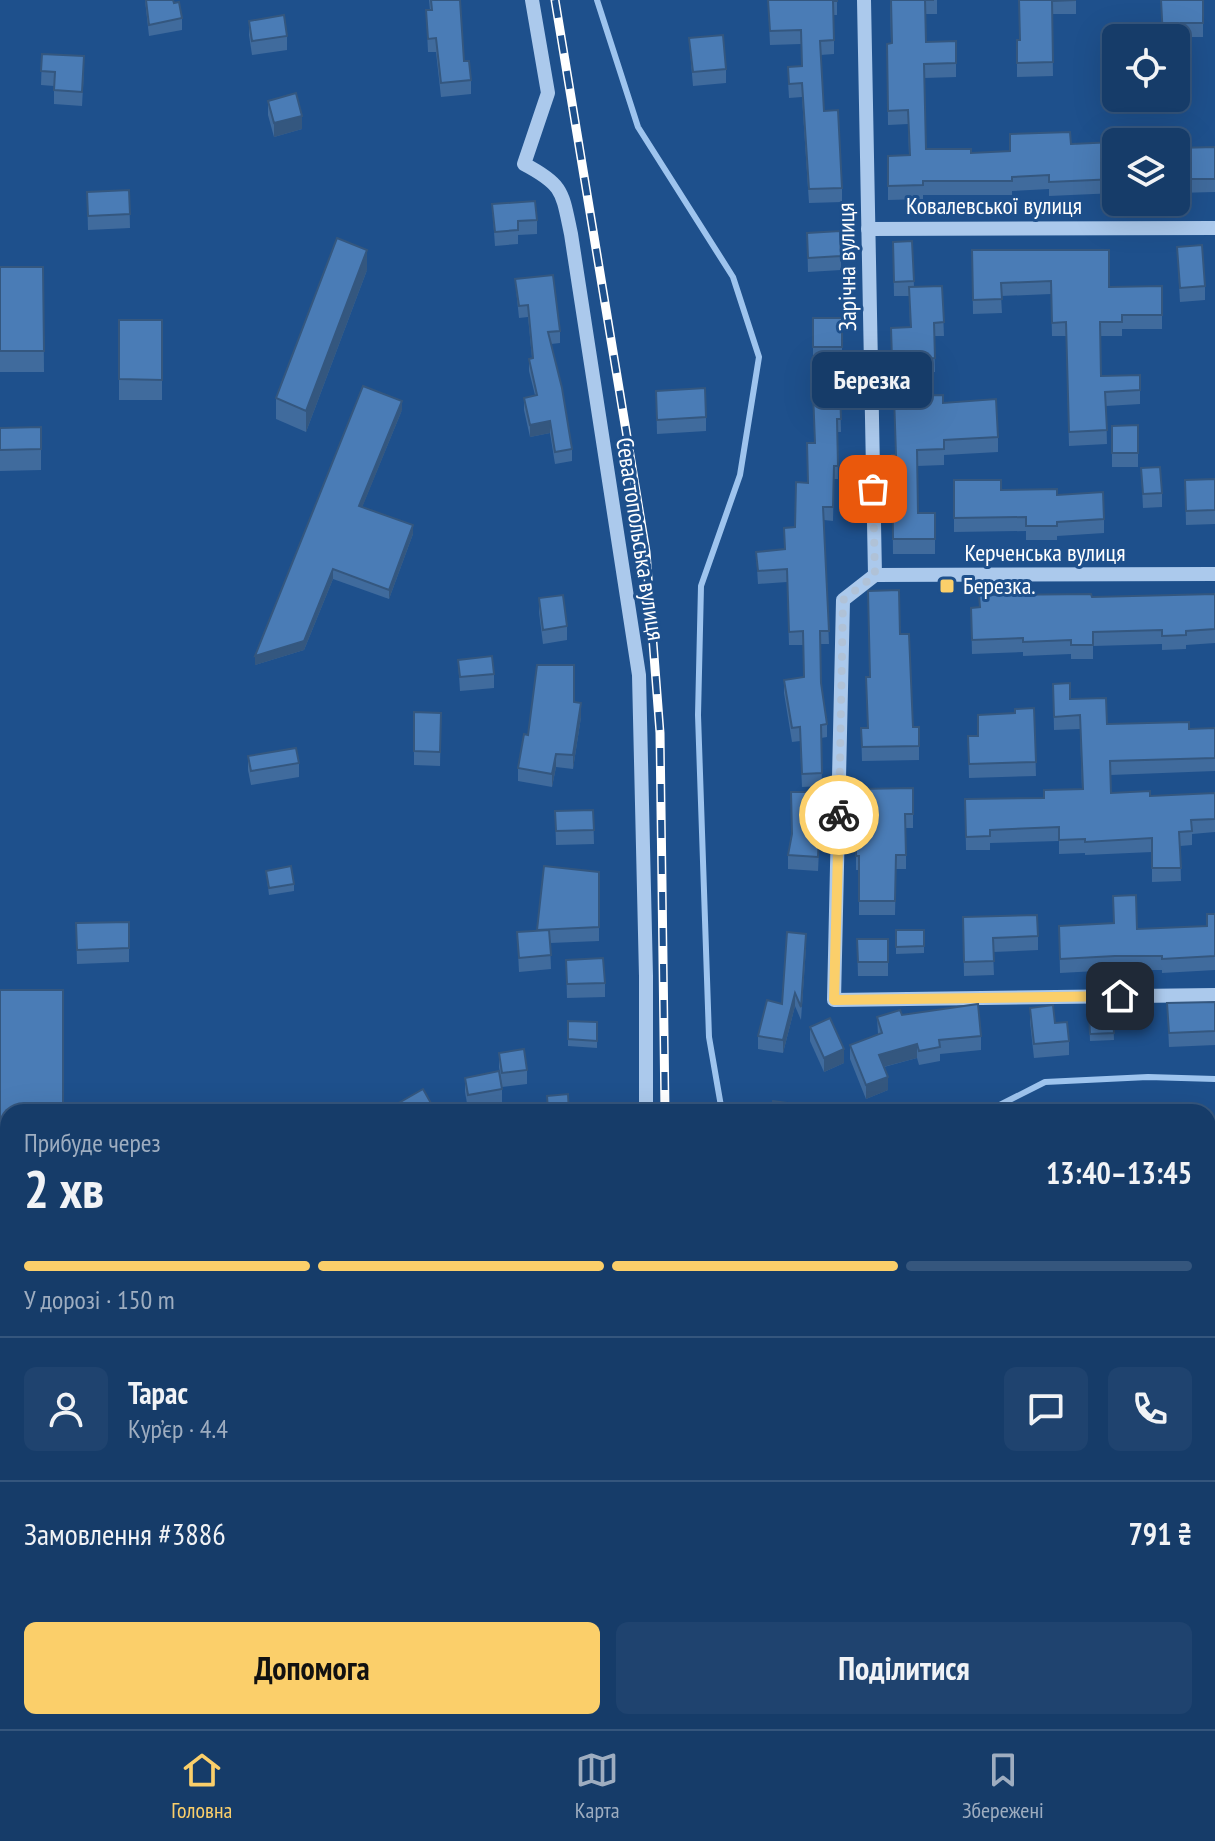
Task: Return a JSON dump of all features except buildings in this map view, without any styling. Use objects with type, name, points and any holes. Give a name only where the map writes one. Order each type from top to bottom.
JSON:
[{"type":"street","name":"Севастопольська вулиця","points":[[532,0],[548,93],[524,164],[548,177],[561,191],[571,234],[639,675],[646,1104]]},
{"type":"street","name":"Зарічна вулиця","points":[[864,0],[875,575]]},
{"type":"street","name":"Ковалевської вулиця","points":[[868,229],[1215,228]]},
{"type":"street","name":"Керченська вулиця","points":[[875,575],[1215,574]]},
{"type":"street","points":[[875,575],[843,600],[834,1000],[1215,995]]},
{"type":"waterway","points":[[597,0],[638,127],[733,277],[759,357],[740,475],[701,586],[698,715],[709,1037],[721,1104]]},
{"type":"waterway","points":[[1002,1104],[1045,1082],[1148,1077],[1215,1079]]},
{"type":"railway","points":[[555,0],[646,552],[660,733],[665,1104]]},
{"type":"way so far","points":[[839,815],[843,600],[875,575],[873,489]]},
{"type":"place","name":"Березка","points":[[873,489]]},
{"type":"place","name":"Березка.","points":[[947,586]]},
{"type":"route","points":[[839,815],[834,1000],[1120,996]]}]
